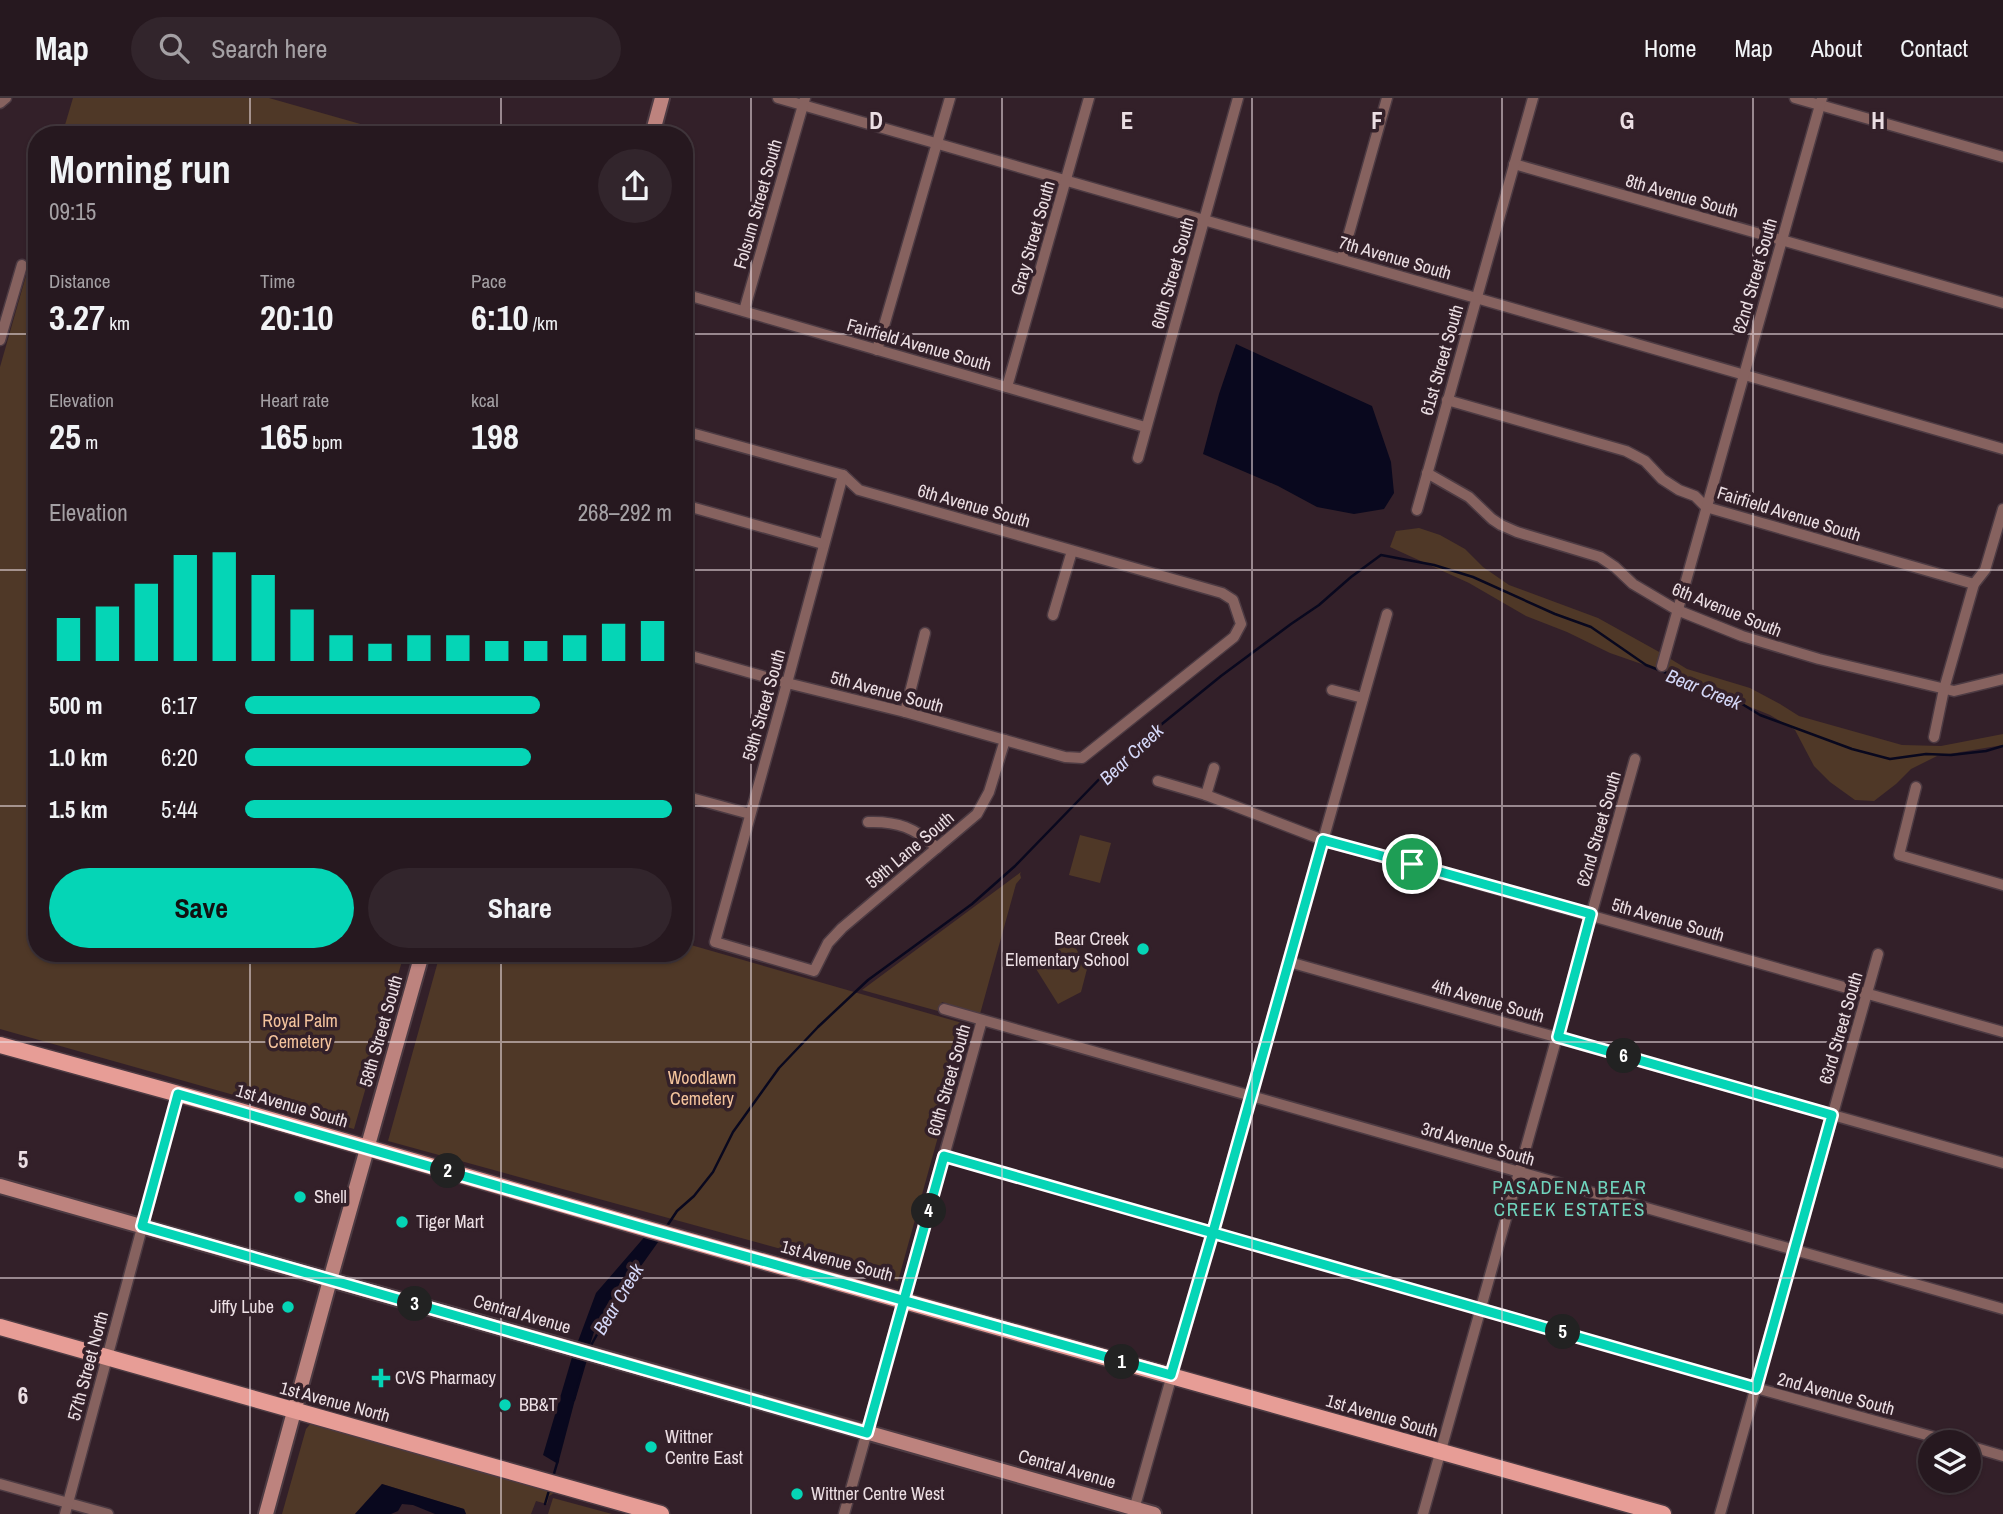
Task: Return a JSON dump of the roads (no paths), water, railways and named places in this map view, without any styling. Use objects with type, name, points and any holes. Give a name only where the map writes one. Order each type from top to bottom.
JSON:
[{"type":"main road","points":[[654,126],[662,98]]},
{"type":"main road","name":"58th Street South","points":[[265,1514],[420,962]]},
{"type":"main road","name":"1st Avenue South","points":[[0,1045],[1663,1514]]},
{"type":"main road","name":"Central Avenue","points":[[0,1186],[573,1348],[1133,1511],[1154,1514]]},
{"type":"main road","name":"1st Avenue North","points":[[0,1327],[661,1514]]},
{"type":"street","points":[[0,103],[6,98]]},
{"type":"street","name":"7th Avenue South","points":[[778,98],[804,102],[937,143],[2003,449]]},
{"type":"street","points":[[877,350],[950,98]]},
{"type":"street","name":"Gray Street South","points":[[1007,387],[1089,98]]},
{"type":"street","name":"60th Street South","points":[[1138,458],[1238,98]]},
{"type":"street","points":[[1342,258],[1387,98]]},
{"type":"street","name":"61st Street South","points":[[1417,510],[1533,98]]},
{"type":"street","points":[[1796,98],[1821,102],[2003,157]]},
{"type":"street","name":"Folsum Street South","points":[[744,311],[804,102]]},
{"type":"street","name":"62nd Street South","points":[[1662,666],[1821,102]]},
{"type":"street","name":"8th Avenue South","points":[[1514,164],[2003,303]]},
{"type":"street","points":[[0,340],[22,265]]},
{"type":"street","name":"Fairfield Avenue South","points":[[693,296],[1145,427]]},
{"type":"street","name":"Fairfield Avenue South","points":[[1447,400],[1626,451],[1646,461],[1662,479],[1695,496],[1706,507],[1974,584]]},
{"type":"street","name":"6th Avenue South","points":[[693,433],[843,475],[859,489],[1222,593],[1233,600],[1241,624],[1234,637],[1082,758]]},
{"type":"street","name":"6th Avenue South","points":[[1427,473],[1469,497],[1501,525],[1600,557],[1633,584],[1677,610],[1742,636],[1783,649],[1954,691],[2003,678]]},
{"type":"street","name":"59th Street South","points":[[814,971],[715,942],[843,475]]},
{"type":"street","points":[[693,508],[823,544]]},
{"type":"street","points":[[1934,737],[1944,689],[1974,584],[1985,570],[2003,509]]},
{"type":"street","points":[[1053,615],[1072,551]]},
{"type":"street","points":[[1133,1511],[1387,614]]},
{"type":"street","points":[[905,712],[925,634]]},
{"type":"street","name":"5th Avenue South","points":[[693,656],[1065,757],[1082,758]]},
{"type":"street","points":[[1332,690],[1363,698]]},
{"type":"street","name":"59th Lane South","points":[[814,971],[828,943],[842,928],[977,814],[989,792],[1004,740]]},
{"type":"street","name":"62nd Street South","points":[[1423,1514],[1635,759]]},
{"type":"street","points":[[1206,795],[1214,768]]},
{"type":"street","name":"5th Avenue South","points":[[1158,781],[1206,795],[1323,840],[2003,1032]]},
{"type":"street","points":[[1916,787],[1899,855],[2003,885]]},
{"type":"street","points":[[693,798],[750,814]]},
{"type":"street","points":[[868,822],[886,821],[910,828],[923,835],[937,848]]},
{"type":"street","name":"63rd Street South","points":[[1720,1514],[1878,954]]},
{"type":"street","name":"4th Avenue South","points":[[1289,962],[2003,1163]]},
{"type":"street","name":"3rd Avenue South","points":[[944,1009],[2003,1309]]},
{"type":"street","name":"60th Street South","points":[[844,1514],[982,1020]]},
{"type":"street","name":"57th Street North","points":[[65,1514],[178,1094]]},
{"type":"street","name":"2nd Avenue South","points":[[944,1156],[1918,1433]]},
{"type":"street","points":[[1981,1450],[2003,1456]]},
{"type":"street","points":[[0,1483],[108,1514]]},
{"type":"water","points":[[1236,344],[1372,406],[1391,462],[1394,493],[1384,509],[1354,514],[1317,507],[1278,486],[1203,454]]},
{"type":"water","points":[[647,1234],[661,1238],[594,1332],[589,1348],[577,1344],[596,1293]]},
{"type":"water","points":[[573,1354],[586,1358],[558,1464],[543,1455]]},
{"type":"water","points":[[382,1484],[464,1509],[466,1514],[435,1514],[413,1505],[402,1504],[398,1511],[391,1514],[355,1514]]},
{"type":"waterway","name":"Bear Creek","points":[[665,1229],[677,1211],[694,1196],[713,1172],[733,1132],[779,1068],[818,1027],[868,980],[972,904],[1015,866],[1109,769],[1141,741],[1221,676],[1319,605],[1381,555],[1434,565],[1473,577],[1591,627],[1646,665],[1734,699],[1760,715],[1852,749],[1890,759],[1986,751],[2003,746]]},
{"type":"waterway","name":"Bear Creek","points":[[589,1349],[611,1309]]},
{"type":"waterway","name":"Bear Creek","points":[[574,1400],[586,1359]]},
{"type":"waterway","name":"Bear Creek","points":[[553,1477],[558,1460]]},
{"type":"waterway","name":"Bear Creek","points":[[545,1504],[550,1487]]},
{"type":"place","name":"Bear Creek Elementary School","points":[[1143,949]]},
{"type":"place","name":"Shell","points":[[300,1197]]},
{"type":"place","name":"Tiger Mart","points":[[402,1222]]},
{"type":"place","name":"Jiffy Lube","points":[[288,1307]]},
{"type":"place","name":"CVS Pharmacy","points":[[381,1378]]},
{"type":"place","name":"BB&T","points":[[505,1405]]},
{"type":"place","name":"Wittner Centre East","points":[[651,1447]]},
{"type":"place","name":"Wittner Centre West","points":[[797,1494]]},
{"type":"district","name":"PASADENA BEAR CREEK ESTATES","points":[[1570,1198]]},
{"type":"park label","name":"Royal Palm Cemetery","points":[[300,1031]]},
{"type":"park label","name":"Woodlawn Cemetery","points":[[702,1088]]}]
